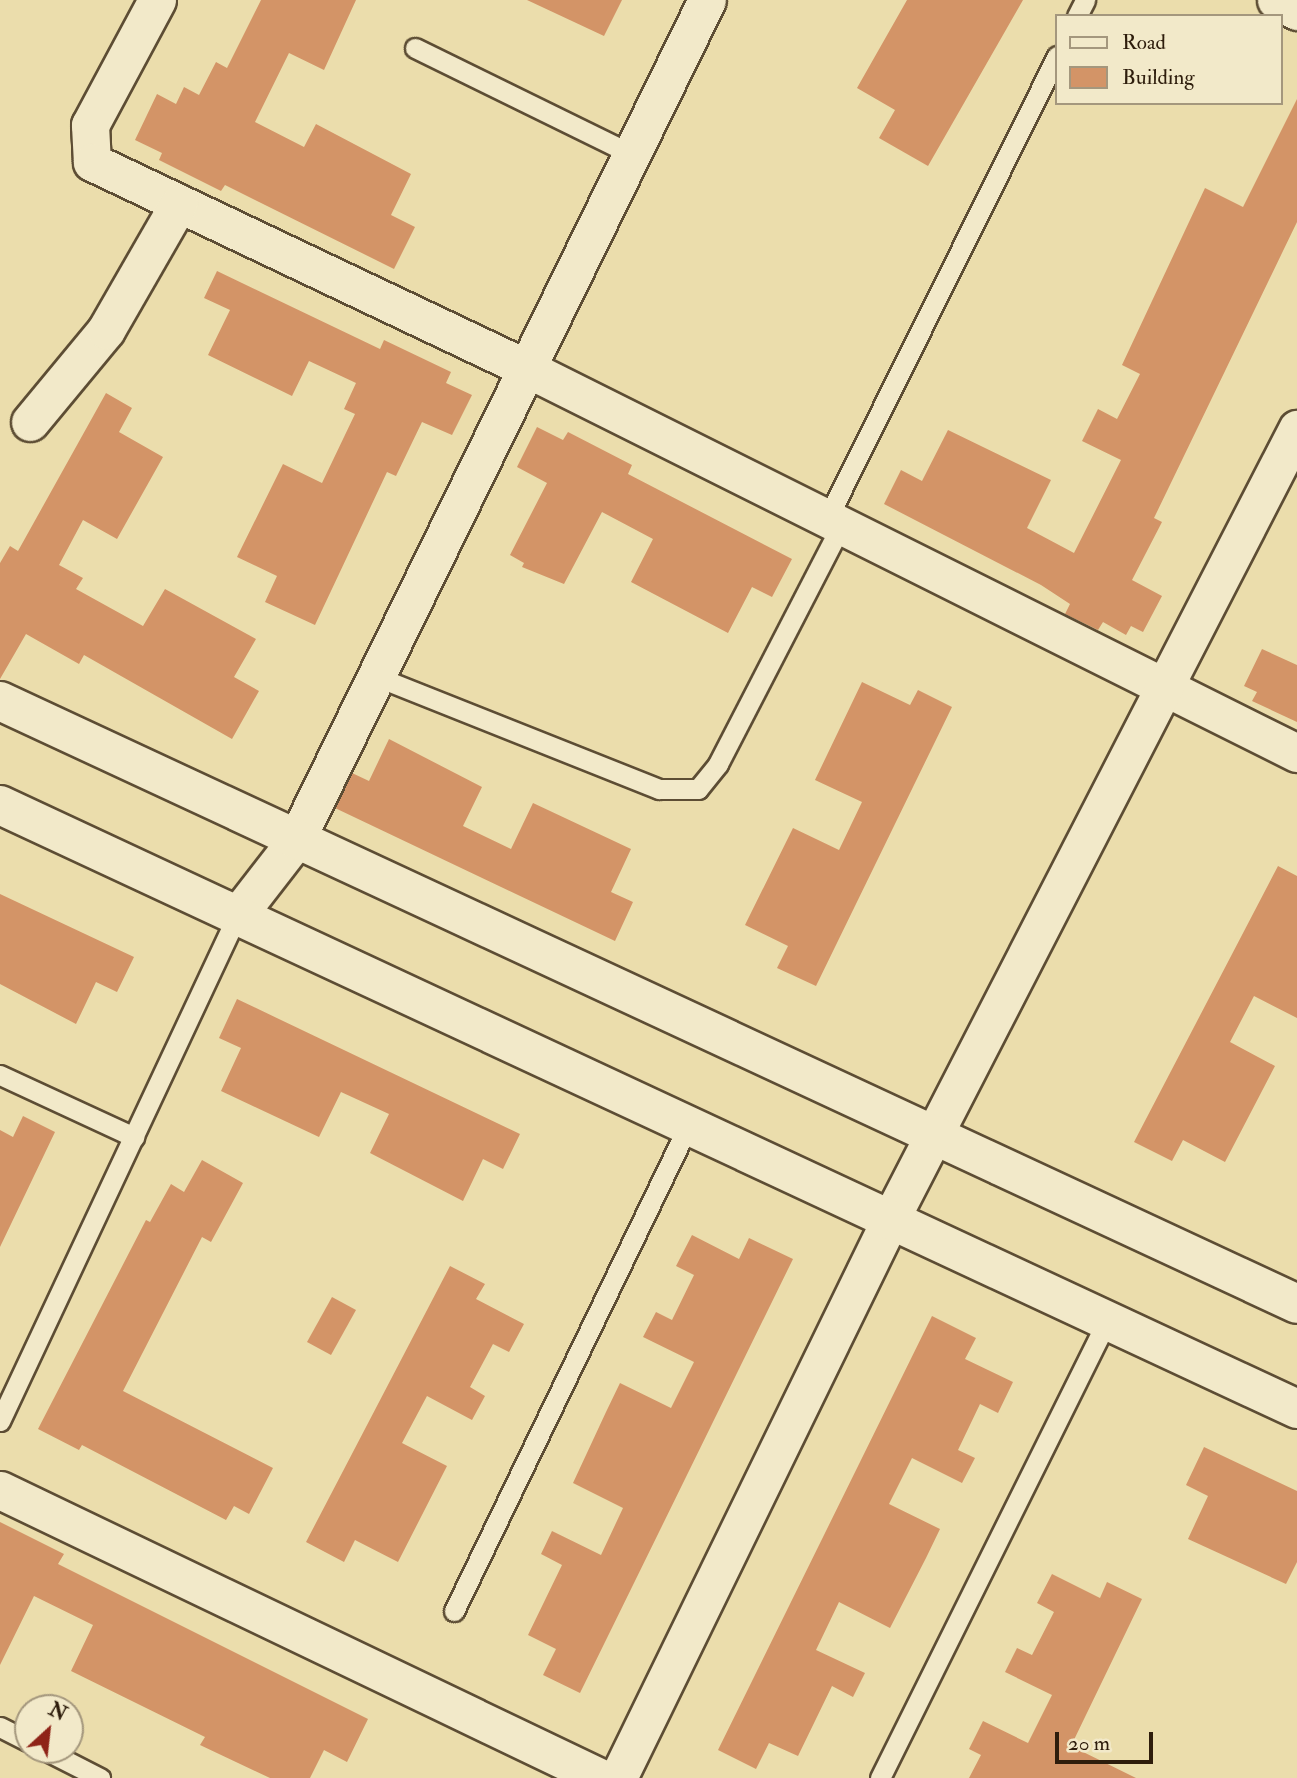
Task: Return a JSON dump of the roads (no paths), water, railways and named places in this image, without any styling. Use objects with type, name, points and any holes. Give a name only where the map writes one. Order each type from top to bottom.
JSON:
[{"type":"street","points":[[157,0],[90,125],[92,162],[526,368],[1164,689],[1297,753]]},
{"type":"street","points":[[237,916],[296,840],[706,0]]},
{"type":"street","points":[[1276,0],[1297,10]]},
{"type":"street","points":[[30,422],[106,330],[179,203]]},
{"type":"street","points":[[618,1778],[890,1220],[1297,429]]},
{"type":"street","points":[[0,701],[1297,1304]]},
{"type":"street","points":[[0,805],[1297,1409]]},
{"type":"street","points":[[0,1490],[601,1778]]},
{"type":"lane","points":[[415,48],[631,154]]},
{"type":"lane","points":[[375,676],[659,789],[698,789],[718,764],[1056,58]]},
{"type":"lane","points":[[0,1421],[237,916]]},
{"type":"lane","points":[[0,1075],[134,1137]]},
{"type":"lane","points":[[453,1611],[688,1126]]},
{"type":"lane","points":[[880,1778],[1107,1321]]},
{"type":"lane","points":[[72,1764],[100,1778]]}]
